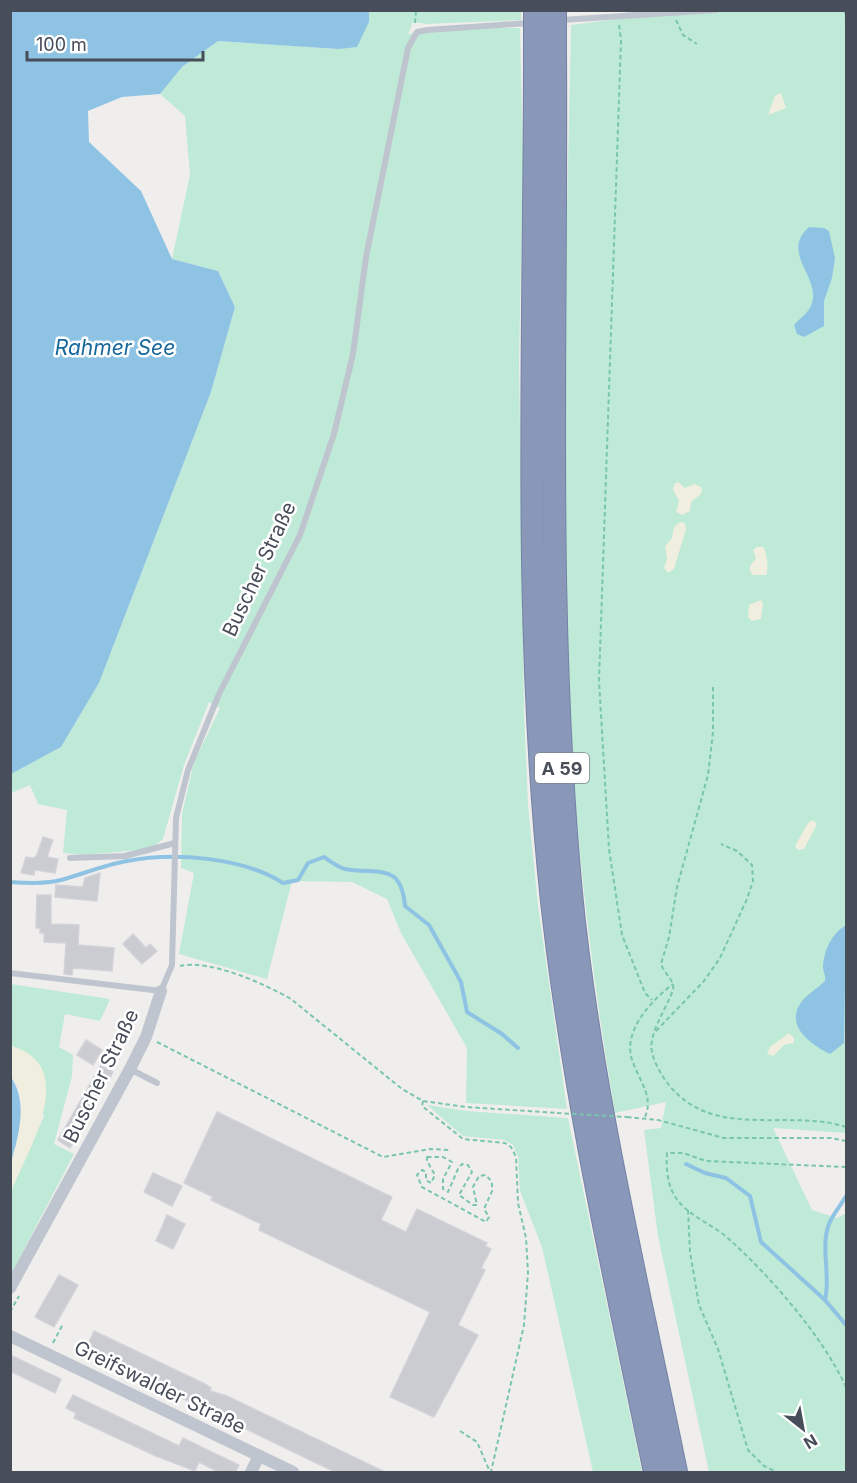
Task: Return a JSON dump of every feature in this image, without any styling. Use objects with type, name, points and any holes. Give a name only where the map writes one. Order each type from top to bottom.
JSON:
[{"type":"highway","name":"A 59","points":[[546,16],[532,359],[538,695],[543,802],[564,998],[582,1106],[655,1473]]},
{"type":"highway","name":"A 59","points":[[545,54],[553,358],[558,704],[568,854],[584,992],[601,1099],[676,1473]]},
{"type":"street","name":"Buscher Straße","points":[[10,1288],[130,1069],[146,1037],[161,991]]},
{"type":"street","name":"Greifswalder Straße","points":[[10,1336],[293,1473]]},
{"type":"street","points":[[251,1473],[259,1456]]},
{"type":"lane","points":[[417,32],[546,16],[674,14],[716,10]]},
{"type":"lane","name":"Buscher Straße","points":[[161,991],[172,965],[176,818],[196,744],[300,535],[334,434],[353,354],[366,257],[405,59],[411,40],[417,32]]},
{"type":"lane","points":[[70,858],[125,856],[175,843]]},
{"type":"lane","points":[[10,973],[161,991]]},
{"type":"lane","points":[[130,1069],[157,1083]]},
{"type":"path","points":[[416,10],[417,32]]},
{"type":"path","points":[[845,10],[846,21]]},
{"type":"path","points":[[674,14],[683,35],[697,44]]},
{"type":"path","points":[[620,15],[599,681],[609,849],[622,935],[645,993],[652,1000]]},
{"type":"path","points":[[846,220],[846,225]]},
{"type":"path","points":[[713,687],[713,732],[708,775],[677,887],[669,937],[661,964],[673,984],[673,992],[654,1033],[652,1053],[666,1081],[676,1094],[700,1109],[734,1120],[821,1121],[846,1127]]},
{"type":"path","points":[[654,1033],[704,981],[720,958],[747,898],[753,881],[752,865],[737,851],[721,844]]},
{"type":"path","points":[[172,965],[195,964],[212,968],[276,990],[291,999],[402,1089],[423,1101],[466,1107],[645,1117],[724,1138],[831,1138],[846,1141]]},
{"type":"path","points":[[645,1117],[649,1100],[631,1056],[630,1041],[652,1000],[673,984]]},
{"type":"path","points":[[146,1037],[383,1158],[430,1149],[448,1149]]},
{"type":"path","points":[[423,1101],[422,1106],[463,1139],[505,1143],[511,1147],[516,1157],[518,1203],[526,1238],[528,1273],[524,1324],[491,1473]]},
{"type":"path","points":[[846,1167],[706,1161],[683,1153],[667,1154],[666,1170],[675,1197],[688,1210],[729,1238],[778,1292],[820,1342],[846,1387]]},
{"type":"path","points":[[427,1157],[443,1157],[452,1162],[443,1179],[443,1189],[448,1192],[458,1169],[462,1164],[468,1165],[472,1172],[459,1195],[473,1205],[477,1205],[474,1182],[479,1176],[486,1176],[492,1182],[492,1191],[484,1209],[489,1217],[486,1222],[422,1187],[417,1175],[422,1170],[426,1172],[426,1180],[431,1183],[435,1175],[427,1157]]},
{"type":"path","points":[[688,1210],[691,1229],[690,1252],[699,1305],[718,1349],[748,1450],[764,1466],[777,1473]]},
{"type":"path","points":[[48,1354],[63,1324]]},
{"type":"path","points":[[460,1431],[477,1442],[491,1473]]},
{"type":"green space","points":[[369,11],[521,11],[521,20],[426,24],[413,22],[408,34],[449,28],[520,28],[523,161],[519,361],[524,711],[528,805],[538,906],[567,1109],[466,1103],[467,1048],[401,933],[387,899],[352,882],[292,881],[267,979],[179,954],[194,873],[181,868],[182,814],[194,762],[220,708],[209,702],[184,765],[163,839],[150,849],[82,855],[63,853],[67,810],[38,804],[30,785],[11,793],[11,774],[61,747],[99,683],[211,392],[235,307],[218,271],[172,259],[190,175],[185,116],[160,94],[182,67],[218,41],[340,49],[369,22]]},
{"type":"green space","points":[[627,11],[846,11],[846,1133],[773,1128],[812,1210],[837,1218],[846,1213],[846,1472],[709,1472],[658,1236],[644,1130],[661,1128],[666,1102],[615,1113],[607,1062],[592,960],[581,858],[569,705],[565,620],[563,450],[565,280],[571,25],[626,18]]},
{"type":"green space","points":[[11,984],[110,999],[100,1021],[65,1014],[59,1047],[73,1055],[72,1076],[54,1144],[74,1154],[11,1274],[11,1191],[44,1116],[13,1046],[11,1046]]},
{"type":"green space","points":[[427,1105],[467,1111],[568,1118],[642,1472],[593,1472],[542,1247],[520,1191],[518,1157],[513,1145],[505,1140],[463,1136]]},
{"type":"sand","points":[[781,93],[786,108],[768,115],[775,96]]},
{"type":"sand","points":[[678,482],[685,488],[695,484],[702,488],[701,494],[691,502],[690,511],[682,515],[676,512],[679,501],[673,490],[674,484]]},
{"type":"sand","points":[[680,522],[685,523],[686,529],[674,569],[668,573],[664,568],[667,559],[665,546],[672,538],[674,527]]},
{"type":"sand","points":[[763,547],[766,552],[766,575],[753,575],[750,570],[756,558],[753,550]]},
{"type":"sand","points":[[761,600],[763,604],[761,619],[752,621],[748,617],[749,605]]},
{"type":"sand","points":[[813,820],[817,824],[804,849],[798,850],[795,846],[808,823]]},
{"type":"sand","points":[[789,1033],[794,1038],[794,1043],[784,1045],[773,1056],[767,1054],[770,1047]]},
{"type":"sand","points":[[11,1046],[32,1056],[43,1071],[46,1090],[44,1111],[37,1133],[11,1191],[11,1162],[22,1105],[19,1089],[11,1077]]},
{"type":"water","name":"Rahmer See","points":[[11,10],[369,11],[369,22],[357,47],[339,49],[218,41],[182,67],[160,94],[122,97],[88,111],[89,142],[141,191],[172,259],[218,271],[235,307],[211,392],[99,683],[61,747],[11,774]]},
{"type":"water","points":[[809,227],[824,228],[829,231],[835,258],[832,278],[824,301],[824,326],[804,337],[797,334],[794,325],[807,313],[812,303],[811,283],[799,255],[798,246],[801,237]]},
{"type":"water","points":[[846,925],[844,1043],[830,1054],[807,1039],[797,1025],[796,1017],[803,1000],[825,981],[823,966],[827,948],[833,937]]},
{"type":"water","points":[[11,1077],[21,1107],[17,1140],[11,1162]]},
{"type":"building","points":[[43,837],[53,840],[47,857],[58,859],[55,873],[35,870],[34,875],[21,873],[26,857],[34,858],[37,855]]},
{"type":"building","points":[[100,873],[97,901],[55,897],[56,885],[83,887],[85,878]]},
{"type":"building","points":[[37,895],[51,895],[51,924],[79,925],[78,945],[114,948],[112,971],[73,968],[72,975],[64,974],[66,943],[44,942],[44,933],[40,933],[40,928],[36,928]]},
{"type":"building","points":[[133,934],[146,948],[150,944],[157,951],[142,964],[123,944]]},
{"type":"building","points":[[86,1040],[102,1050],[93,1065],[77,1055]]},
{"type":"building","points":[[101,1065],[113,1072],[70,1148],[58,1140]]},
{"type":"building","points":[[217,1112],[392,1197],[381,1220],[406,1232],[417,1209],[487,1243],[485,1246],[491,1249],[481,1268],[485,1270],[458,1325],[478,1335],[434,1417],[390,1397],[430,1312],[259,1230],[261,1224],[211,1200],[213,1197],[184,1183]]},
{"type":"building","points":[[153,1173],[182,1186],[172,1206],[144,1192]]},
{"type":"building","points":[[167,1215],[185,1224],[173,1249],[156,1241]]},
{"type":"building","points":[[59,1275],[78,1285],[54,1327],[35,1317]]},
{"type":"building","points":[[94,1331],[205,1384],[211,1388],[210,1391],[227,1396],[387,1473],[337,1473],[85,1351]]},
{"type":"building","points":[[10,1355],[61,1379],[55,1393],[10,1371]]},
{"type":"building","points":[[73,1395],[179,1446],[183,1438],[239,1465],[235,1473],[220,1473],[199,1462],[195,1471],[156,1456],[74,1418],[76,1413],[66,1408]]},
{"type":"waterway","points":[[10,882],[55,881],[118,863],[165,857],[228,862],[248,867],[283,883],[298,880],[308,863],[324,857],[345,869],[386,873],[399,882],[405,906],[429,925],[461,982],[467,1012],[502,1034],[518,1048]]},
{"type":"waterway","points":[[686,1164],[705,1173],[726,1178],[750,1196],[761,1242],[825,1300]]},
{"type":"waterway","points":[[846,1196],[831,1220],[825,1242],[827,1281],[825,1300],[846,1325]]}]
